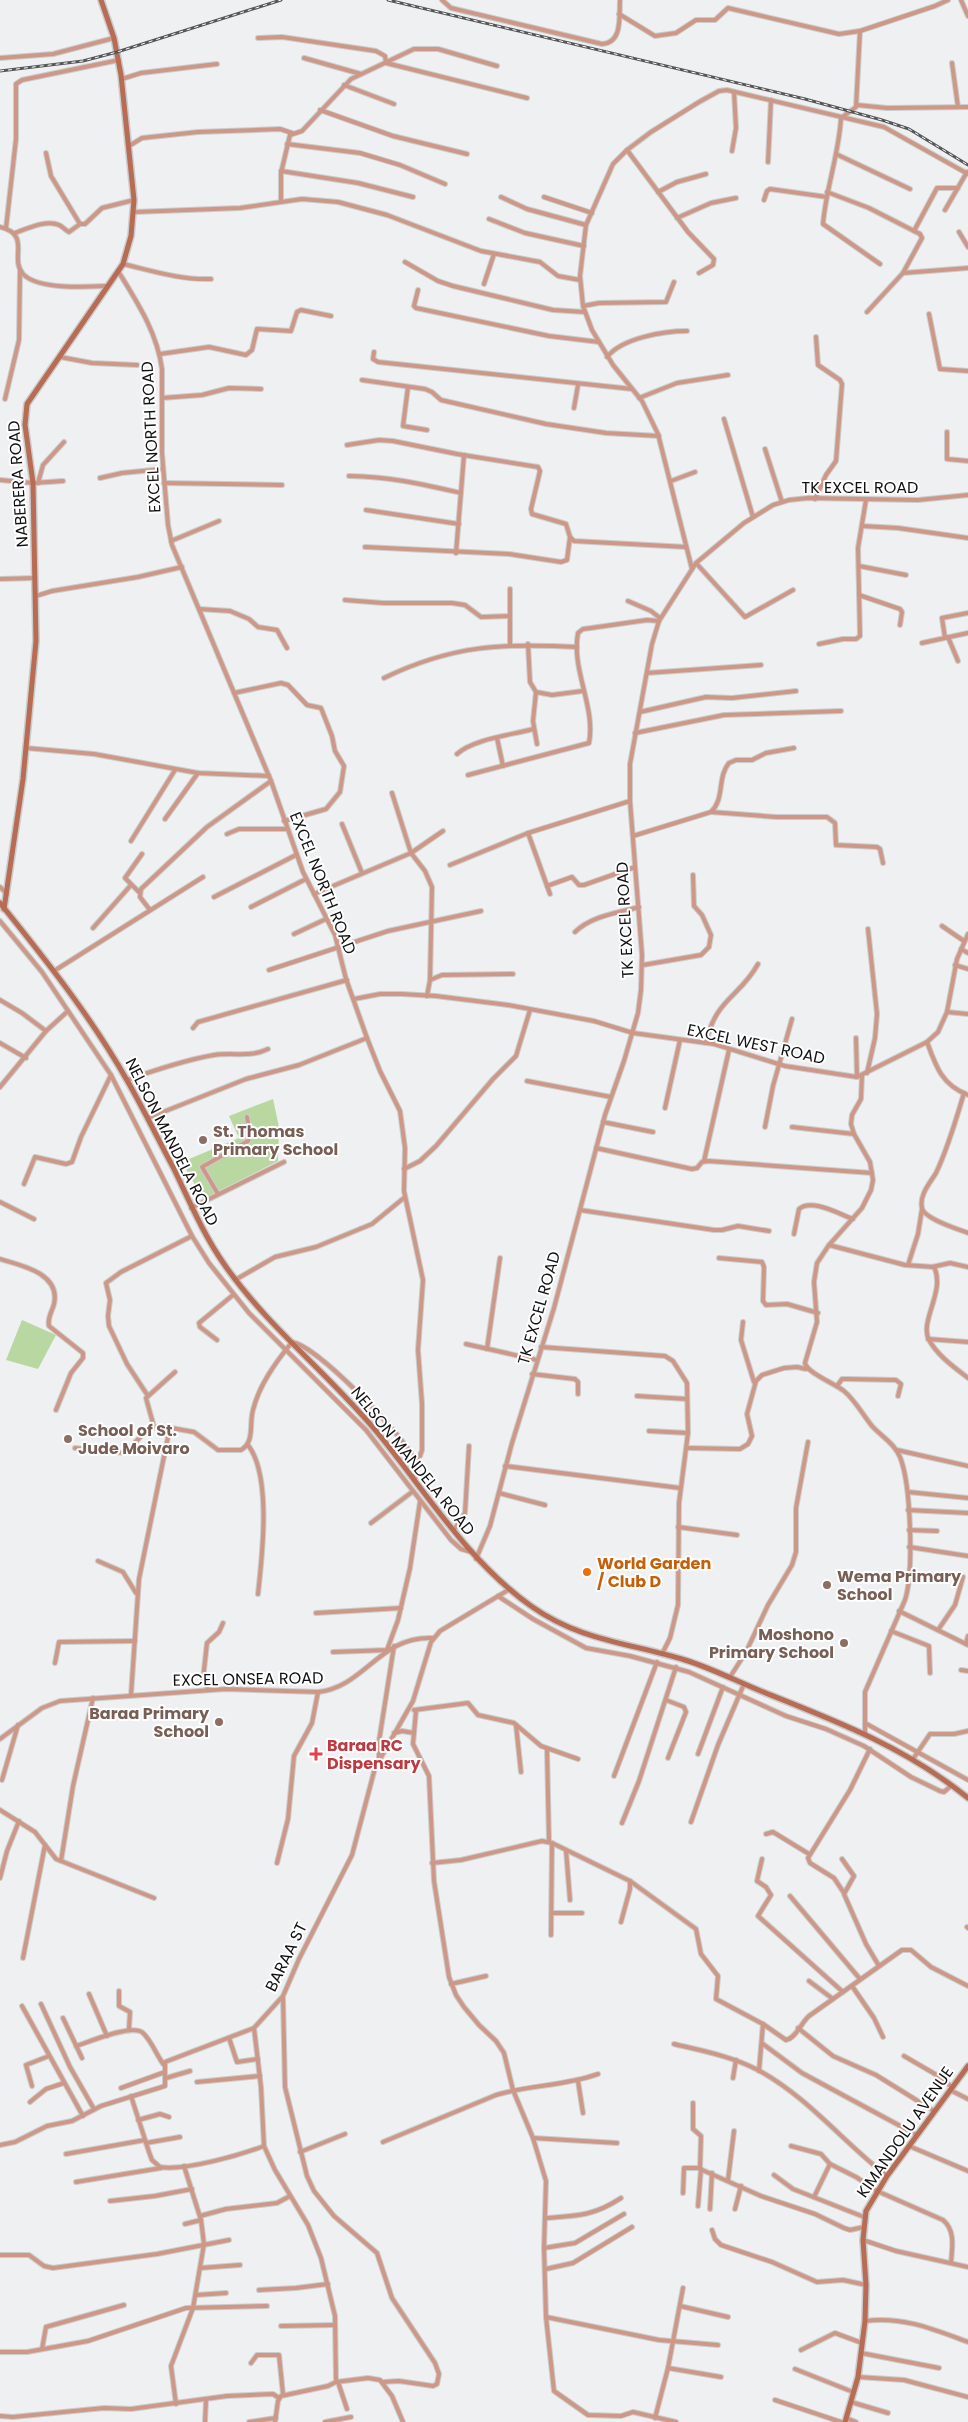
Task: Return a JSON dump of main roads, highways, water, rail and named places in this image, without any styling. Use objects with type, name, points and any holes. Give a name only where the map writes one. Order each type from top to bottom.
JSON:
[{"type":"main road","name":"NABERERA ROAD","points":[[4,909],[26,748],[36,641],[35,483],[25,425],[27,404],[123,264],[129,247],[135,212],[122,79],[114,38],[101,0]]},
{"type":"main road","name":"NELSON MANDELA ROAD","points":[[0,904],[54,971],[95,1028],[148,1118],[191,1208],[235,1280],[366,1418],[476,1559],[510,1589],[548,1618],[580,1633],[662,1654],[730,1677],[865,1733],[913,1759],[968,1798]]},
{"type":"main road","name":"KIMANDOLU AVENUE","points":[[844,2421],[858,2377],[865,2320],[866,2285],[863,2240],[866,2211],[887,2176],[968,2066]]},
{"type":"railway","points":[[0,71],[83,61],[281,0]]},
{"type":"railway","points":[[388,0],[805,99],[882,120],[909,129],[968,165]]},
{"type":"place","name":"St. Thomas Primary School","points":[[203,1140]]},
{"type":"place","name":"School of St. Jude Moivaro","points":[[68,1439]]},
{"type":"place","name":"World Garden / Club D","points":[[587,1572]]},
{"type":"place","name":"Wema Primary School","points":[[827,1585]]},
{"type":"place","name":"Moshono Primary School","points":[[844,1643]]},
{"type":"place","name":"Baraa Primary School","points":[[219,1722]]},
{"type":"place","name":"Baraa RC Dispensary","points":[[316,1754]]}]
